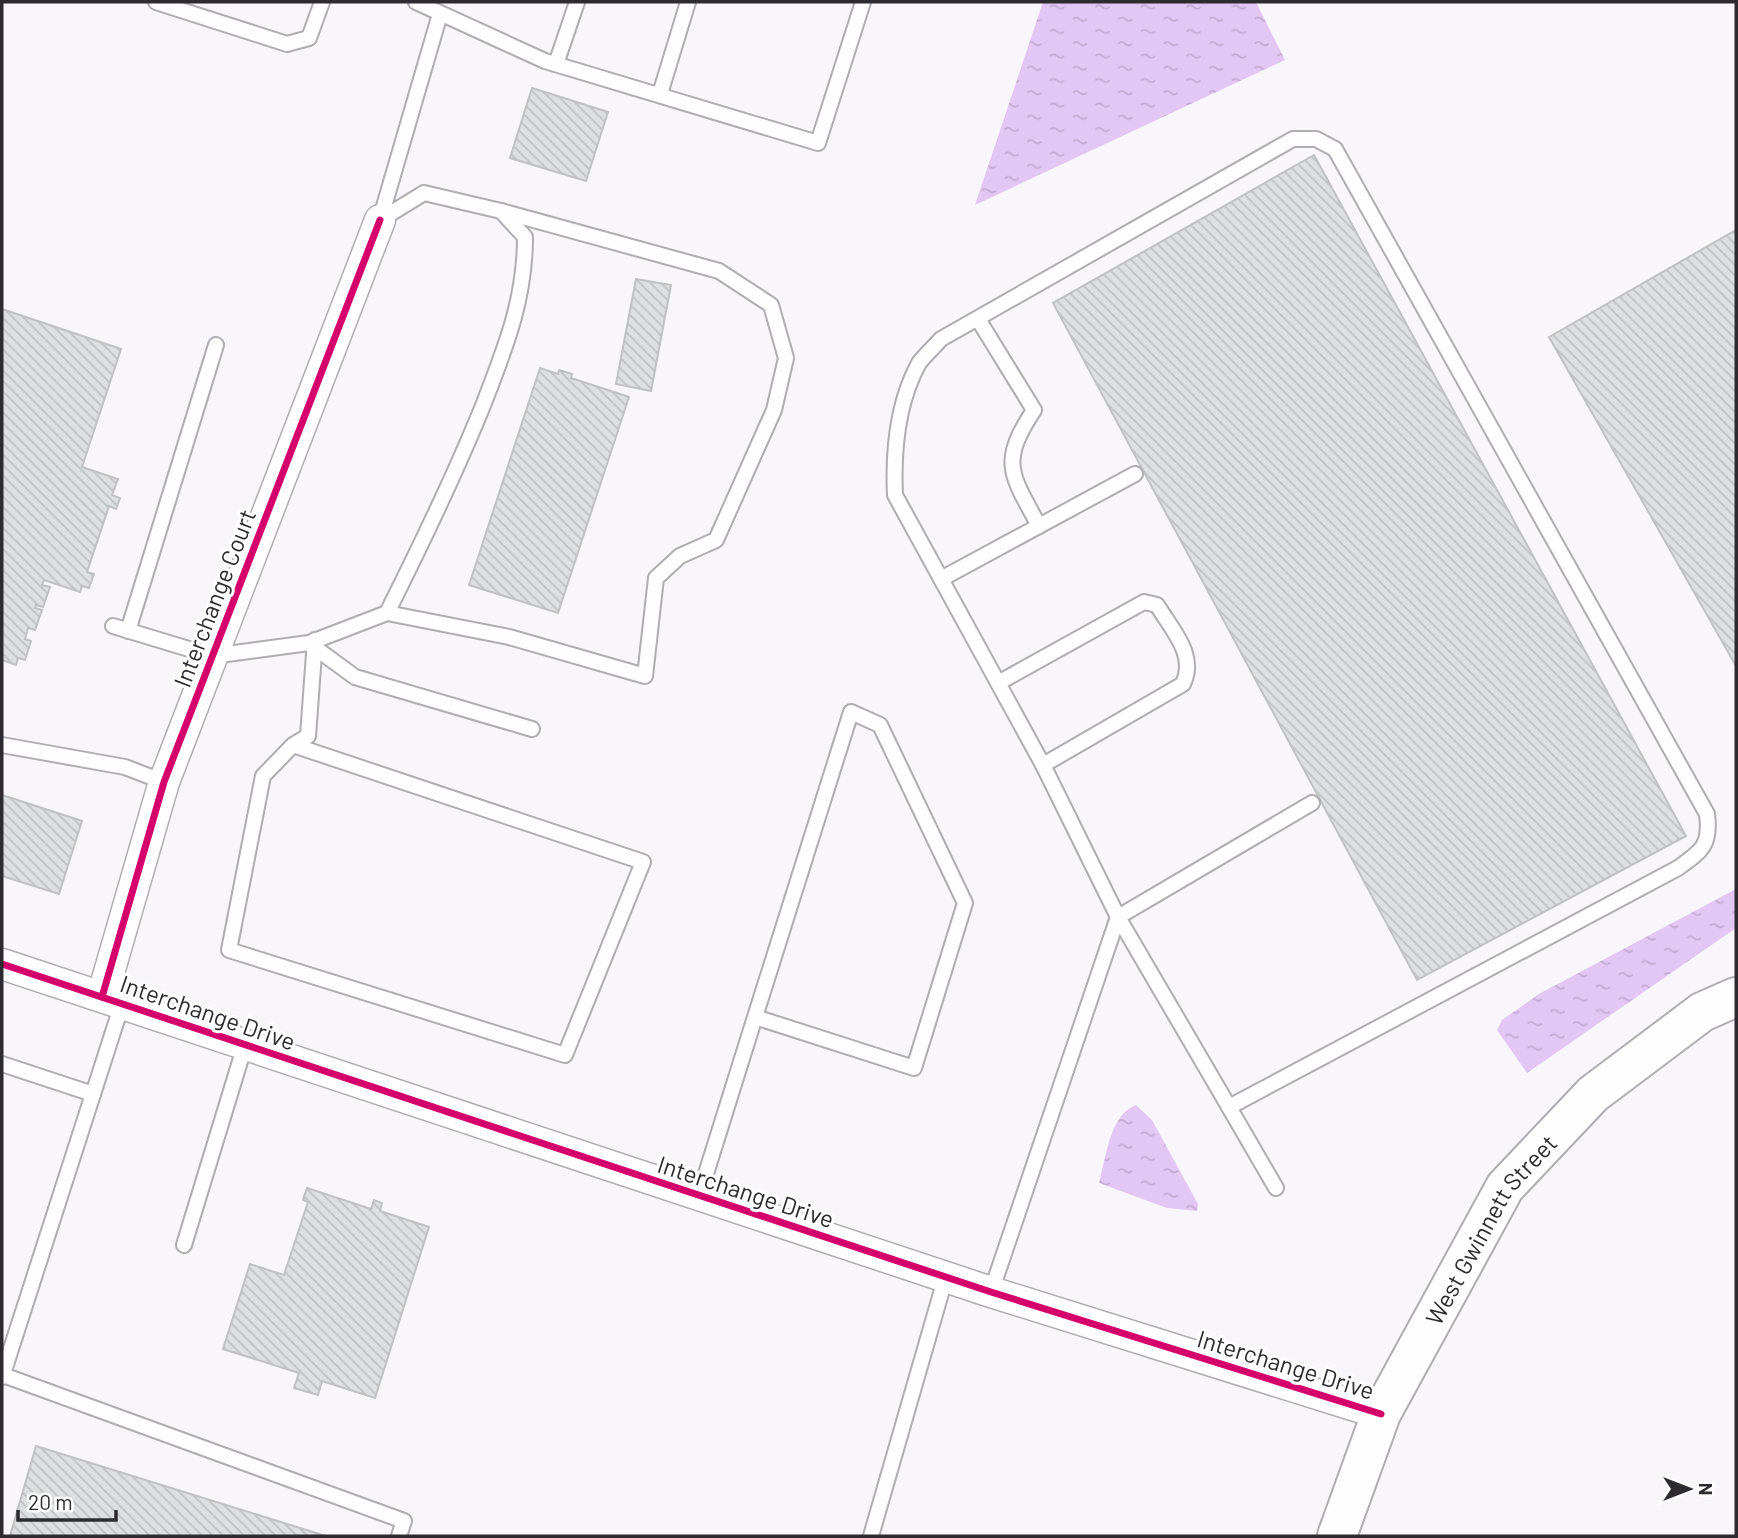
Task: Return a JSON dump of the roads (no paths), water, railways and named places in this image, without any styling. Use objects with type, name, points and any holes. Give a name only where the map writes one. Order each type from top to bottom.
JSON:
[{"type":"main road","name":"West Gwinnett Street","points":[[1337,1536],[1381,1414],[1505,1188],[1593,1094],[1702,1012],[1736,997]]},
{"type":"street","name":"Interchange Court","points":[[112,1000],[164,782],[380,220]]},
{"type":"street","name":"Interchange Drive","points":[[2,964],[990,1292],[1381,1414]]},
{"type":"lane","points":[[156,2],[287,44],[309,38],[322,2]]},
{"type":"lane","points":[[416,2],[556,64],[818,144],[863,2]]},
{"type":"lane","points":[[556,64],[577,2]]},
{"type":"lane","points":[[660,94],[688,2]]},
{"type":"lane","points":[[380,220],[440,14]]},
{"type":"lane","points":[[1229,1107],[1678,868],[1701,852],[1710,833],[1707,814],[1335,149],[1316,139],[1293,139],[941,339],[920,363],[901,413],[893,458],[895,495],[1043,765],[1118,917],[1276,1188]]},
{"type":"lane","points":[[216,345],[120,629],[212,656],[313,643],[387,612],[509,637],[645,676],[656,578],[680,555],[716,540],[774,410],[786,358],[771,305],[719,271],[424,193],[380,220]]},
{"type":"lane","points":[[387,612],[452,484],[508,343],[525,275],[525,237],[500,211]]},
{"type":"lane","points":[[978,319],[1034,410],[1016,437],[1010,460],[1016,483],[1039,526]]},
{"type":"lane","points":[[941,579],[1135,474]]},
{"type":"lane","points":[[998,683],[1144,602],[1157,605],[1187,654],[1189,671],[1183,684],[1043,765]]},
{"type":"lane","points":[[313,643],[355,677],[532,729]]},
{"type":"lane","points":[[293,745],[643,862],[565,1055],[229,950],[263,776],[293,745],[308,736],[313,643]]},
{"type":"lane","points":[[699,1196],[755,1017],[851,712],[880,725],[965,903],[914,1068],[755,1017]]},
{"type":"lane","points":[[2,745],[125,767],[164,782]]},
{"type":"lane","points":[[990,1292],[1118,917],[1312,803]]},
{"type":"lane","points":[[112,1000],[93,1094],[2,1376],[404,1521],[399,1536]]},
{"type":"lane","points":[[184,1245],[245,1045]]},
{"type":"lane","points":[[2,1064],[93,1094]]},
{"type":"lane","points":[[871,1536],[946,1276]]},
{"type":"water","points":[[1043,2],[1256,2],[1285,60],[975,205]]},
{"type":"water","points":[[1736,889],[1736,928],[1527,1073],[1497,1030],[1502,1020],[1539,994]]},
{"type":"water","points":[[1136,1105],[1152,1120],[1198,1204],[1197,1211],[1167,1208],[1099,1183],[1114,1128],[1127,1110]]}]
